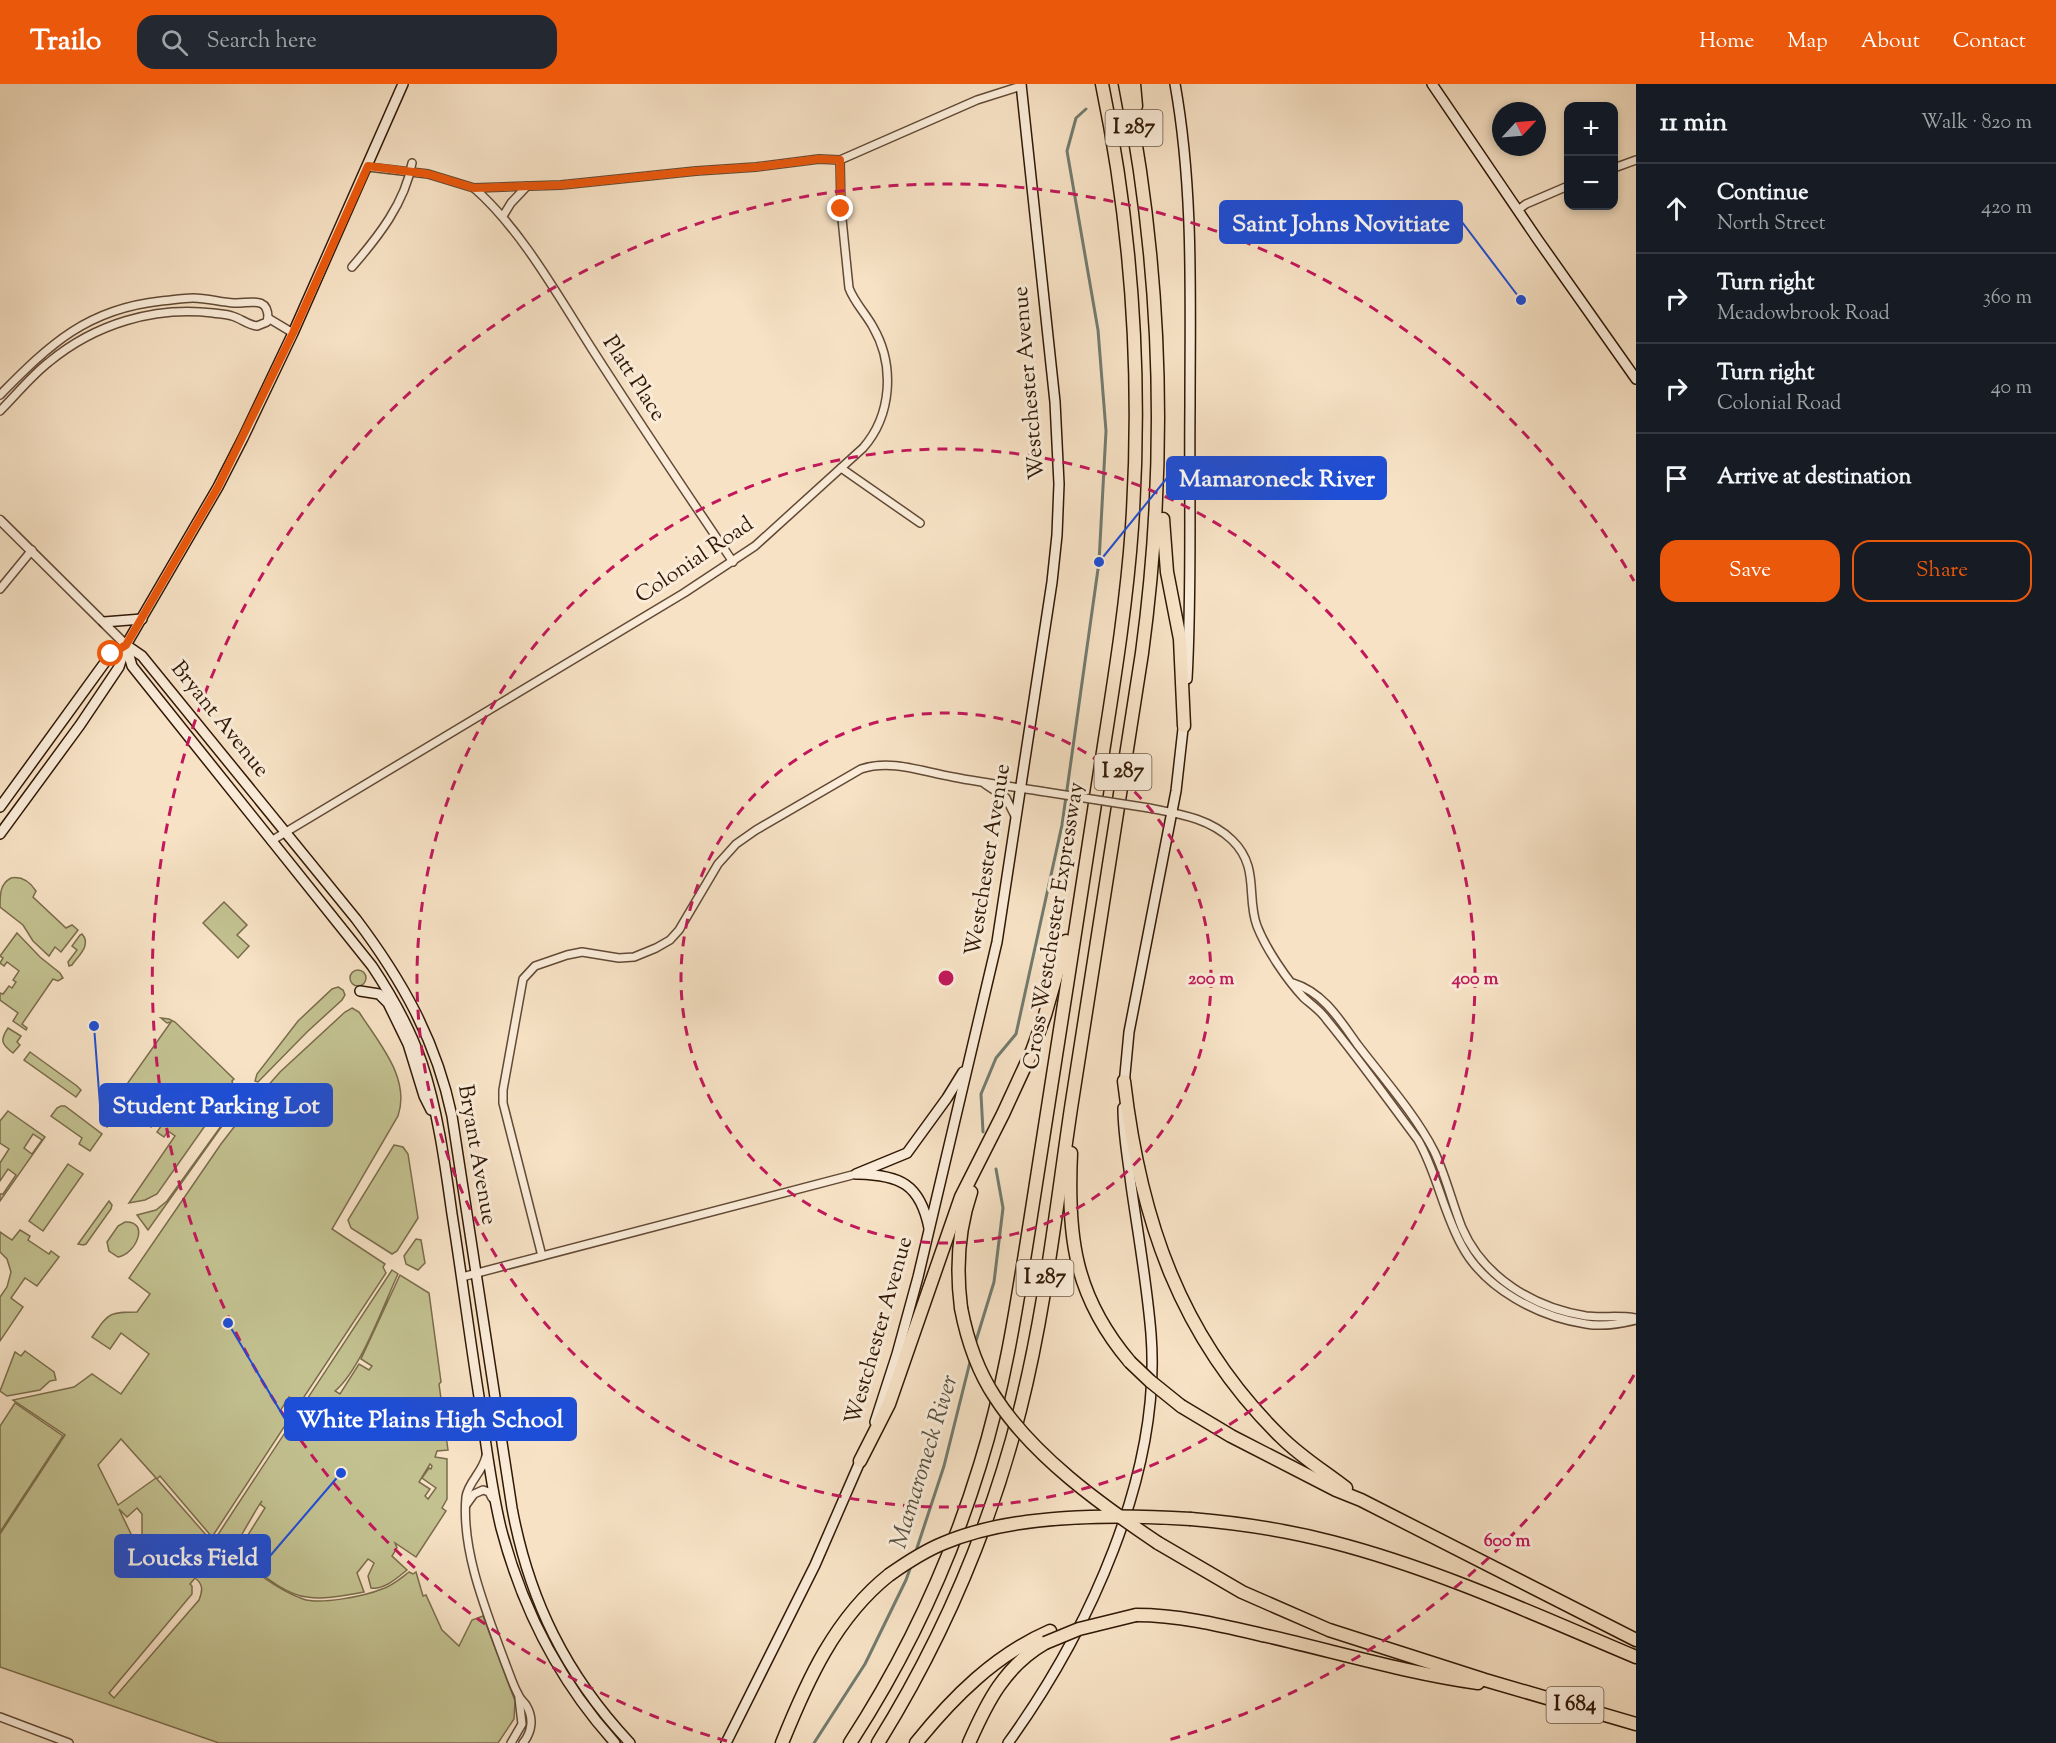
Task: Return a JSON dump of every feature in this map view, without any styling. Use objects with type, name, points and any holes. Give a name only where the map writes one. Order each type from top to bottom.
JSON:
[{"type":"highway","name":"Cross Westchester Expressway","points":[[850,1743],[894,1668],[934,1589],[969,1501],[990,1429],[1014,1321],[1127,587],[1136,429],[1135,366],[1129,271],[1119,177],[1102,84]]},
{"type":"highway","name":"Cross Westchester Expressway","points":[[878,1743],[910,1689],[951,1607],[985,1525],[1007,1457],[1023,1396],[1036,1333],[1142,653],[1153,558],[1159,463],[1159,381],[1156,301],[1142,173],[1125,84]]},
{"type":"highway","points":[[1134,84],[1142,173]]},
{"type":"highway","points":[[1159,463],[1167,572],[1180,639],[1184,726]]},
{"type":"highway","points":[[1084,870],[1045,1016],[1032,1051],[980,1167],[965,1214],[958,1263],[961,1308],[967,1336],[978,1366],[994,1395],[1012,1420],[1046,1456],[1158,1543],[1221,1581],[1298,1617],[1369,1644],[1514,1689]]},
{"type":"highway","points":[[1076,1080],[1069,1199],[1074,1247],[1080,1271],[1094,1306],[1107,1331],[1130,1362],[1181,1406],[1231,1436],[1636,1641]]},
{"type":"highway","points":[[1124,1081],[1134,1154],[1147,1209],[1168,1269],[1197,1327],[1233,1381],[1273,1428],[1305,1458],[1361,1500]]},
{"type":"highway","points":[[860,1461],[889,1404],[961,1197],[1004,1114]]},
{"type":"highway","points":[[782,1743],[807,1685],[835,1634],[862,1599],[889,1575],[935,1547],[964,1536],[1033,1522],[1144,1516],[1191,1518],[1279,1530],[1357,1549],[1470,1588],[1636,1657]]},
{"type":"highway","points":[[916,1743],[953,1701],[982,1673],[1016,1648],[1047,1637],[1136,1615],[1188,1618],[1444,1678],[1514,1689]]},
{"type":"highway","points":[[969,1743],[998,1686],[1023,1658],[1047,1637]]},
{"type":"highway","name":"I 684","points":[[1514,1689],[1636,1724]]},
{"type":"main road","points":[[0,834],[80,725],[119,667],[126,645],[218,487],[293,333],[403,84]]},
{"type":"main road","points":[[1008,1743],[1058,1666],[1098,1586],[1126,1510],[1146,1431],[1151,1383],[1152,1350],[1148,1310],[1125,1137],[1124,1081],[1129,1032],[1172,813],[1184,726],[1190,611],[1190,307],[1186,170],[1175,84]]},
{"type":"main road","points":[[1432,84],[1636,380]]},
{"type":"main road","name":"Westchester Avenue","points":[[726,1743],[815,1565],[860,1461],[895,1362],[930,1229],[997,942],[1052,582],[1059,484],[1055,402],[1021,85]]},
{"type":"main road","points":[[104,622],[142,619]]},
{"type":"main road","points":[[0,807],[111,654],[126,645]]},
{"type":"main road","name":"Bryant Avenue","points":[[126,645],[142,656],[384,956],[422,1023],[445,1085],[513,1508],[526,1570],[543,1614],[573,1671],[603,1713],[630,1743]]},
{"type":"main road","name":"Bryant Avenue","points":[[126,645],[132,666],[372,966],[393,998],[410,1032],[422,1062],[436,1119],[487,1450],[497,1510],[509,1557],[525,1602],[543,1641],[578,1698],[615,1743]]},
{"type":"main road","points":[[360,991],[379,994],[388,1003],[408,1044],[424,1096],[436,1119]]},
{"type":"main road","points":[[856,1174],[898,1158],[910,1149],[953,1089],[970,1056]]},
{"type":"main road","points":[[856,1174],[889,1176],[908,1186],[920,1202],[930,1229]]},
{"type":"street","points":[[368,166],[411,167],[474,188],[561,185],[819,159],[840,160],[977,100],[1021,85]]},
{"type":"street","name":"Colonial Road","points":[[271,841],[662,607],[733,562],[755,546],[874,436],[885,409],[887,373],[883,350],[874,328],[849,288],[841,209],[840,160]]},
{"type":"street","points":[[1618,167],[1636,160]]},
{"type":"street","points":[[352,267],[379,237],[399,202],[411,167]]},
{"type":"street","points":[[503,216],[511,203],[527,186]]},
{"type":"street","name":"Platt Place","points":[[474,188],[503,216],[556,292],[733,562]]},
{"type":"street","points":[[1518,210],[1526,204],[1564,188]]},
{"type":"street","points":[[0,395],[40,355],[62,337],[105,313],[141,303],[191,298],[234,303],[258,302],[264,304],[268,311],[267,322],[257,326],[231,316],[183,311],[144,315],[125,320],[93,333],[66,349],[47,363],[0,411]]},
{"type":"street","points":[[141,303],[144,315]]},
{"type":"street","points":[[231,316],[234,303]]},
{"type":"street","points":[[268,318],[293,333]]},
{"type":"street","points":[[40,355],[47,363]]},
{"type":"street","points":[[841,468],[920,523]]},
{"type":"street","name":"Bryant Avenue","points":[[0,520],[126,645]]},
{"type":"street","points":[[0,589],[32,550]]},
{"type":"street","points":[[542,1256],[503,1102],[503,1090],[523,979],[529,970],[567,955],[582,952],[619,958],[634,957],[656,948],[679,930],[718,864],[736,844],[861,769],[891,764],[1021,788],[1149,808],[1192,817],[1214,826],[1237,846],[1252,878],[1257,925],[1271,954],[1293,983],[1303,986],[1329,1006],[1418,1126],[1440,1163],[1468,1240],[1484,1264],[1522,1294],[1573,1313],[1636,1319]]},
{"type":"street","points":[[980,781],[1006,798],[1016,820]]},
{"type":"street","points":[[462,1277],[856,1174]]},
{"type":"street","points":[[487,1450],[483,1467],[468,1488],[466,1533],[487,1611],[519,1698],[522,1724],[511,1743]]},
{"type":"street","points":[[466,1505],[474,1494],[486,1490],[497,1510]]},
{"type":"street","points":[[519,1698],[525,1704],[531,1720],[530,1732],[522,1743]]},
{"type":"street","points":[[0,1717],[69,1743]]},
{"type":"shaded area","points":[[11,878],[19,878],[28,882],[36,891],[33,897],[66,928],[72,925],[78,930],[61,952],[55,947],[49,956],[33,941],[23,925],[0,907],[3,886]]},
{"type":"shaded area","points":[[224,902],[247,925],[237,935],[249,946],[238,958],[203,923]]},
{"type":"shaded area","points":[[17,933],[63,978],[58,981],[53,979],[22,1024],[27,1028],[26,1030],[13,1021],[18,1013],[0,1000],[0,993],[3,994],[9,986],[12,988],[16,982],[13,980],[19,971],[7,962],[4,966],[0,963],[3,958],[0,956]]},
{"type":"shaded area","points":[[82,934],[86,942],[85,946],[69,966],[68,962],[77,950],[72,946]]},
{"type":"shaded area","points":[[355,970],[361,970],[366,978],[364,984],[355,986],[350,981],[350,975]]},
{"type":"shaded area","points":[[338,987],[345,995],[342,1000],[258,1082],[255,1081],[257,1074],[298,1021],[332,989]]},
{"type":"shaded area","points":[[352,1008],[359,1012],[383,1048],[396,1074],[401,1102],[398,1116],[332,1229],[385,1264],[383,1267],[386,1273],[300,1403],[289,1397],[280,1411],[290,1418],[212,1537],[160,1476],[157,1479],[221,1552],[233,1560],[235,1558],[294,1596],[311,1601],[354,1597],[386,1588],[409,1572],[413,1574],[416,1572],[423,1596],[426,1595],[442,1630],[459,1646],[472,1620],[483,1616],[515,1701],[514,1719],[498,1743],[219,1743],[0,1667],[0,1534],[65,1435],[13,1400],[74,1387],[92,1374],[121,1394],[149,1354],[121,1333],[110,1349],[92,1337],[110,1316],[137,1312],[150,1294],[129,1278],[221,1144],[280,1072]],"holes":[[[121,1439],[156,1478],[118,1505],[98,1465]],[[137,1508],[142,1514],[142,1543],[133,1538],[119,1509],[127,1517]],[[195,1578],[200,1583],[202,1590],[199,1600],[114,1698],[109,1693],[192,1594],[190,1584]]]},
{"type":"shaded area","points":[[161,1018],[175,1022],[234,1079],[233,1086],[157,1194],[145,1200],[129,1203],[175,1136],[168,1131],[164,1137],[157,1132],[164,1122],[158,1118],[151,1127],[122,1106],[107,1127],[103,1118],[171,1022],[167,1023]]},
{"type":"shaded area","points":[[8,1028],[21,1036],[17,1042],[20,1045],[13,1053],[3,1042]]},
{"type":"shaded area","points":[[30,1052],[77,1086],[81,1090],[76,1097],[24,1060]]},
{"type":"shaded area","points":[[247,1090],[249,1092],[148,1230],[137,1215],[156,1210],[167,1201]]},
{"type":"shaded area","points":[[61,1106],[65,1106],[102,1134],[90,1151],[79,1144],[82,1138],[51,1116]]},
{"type":"shaded area","points":[[8,1111],[45,1137],[0,1201],[0,1194],[3,1194],[16,1175],[8,1169],[0,1181],[0,1163],[9,1149],[0,1143],[0,1121]],"holes":[[[33,1134],[42,1140],[32,1154],[24,1148]]]},
{"type":"shaded area","points":[[394,1145],[403,1147],[408,1154],[418,1218],[397,1251],[392,1254],[351,1228],[348,1220]]},
{"type":"shaded area","points":[[68,1164],[83,1174],[43,1231],[29,1221]]},
{"type":"shaded area","points":[[109,1201],[112,1205],[111,1209],[86,1244],[78,1244]]},
{"type":"shaded area","points":[[125,1222],[133,1223],[137,1227],[138,1238],[130,1251],[118,1257],[109,1251],[107,1242],[118,1226]]},
{"type":"shaded area","points":[[20,1230],[30,1236],[28,1240],[49,1254],[51,1251],[59,1257],[37,1286],[25,1278],[11,1298],[23,1307],[0,1341],[0,1297],[7,1287],[11,1272],[7,1259],[0,1252],[0,1232],[12,1240]]},
{"type":"shaded area","points":[[416,1239],[421,1240],[425,1263],[418,1270],[406,1264],[404,1256]]},
{"type":"shaded area","points":[[392,1270],[398,1274],[371,1336],[354,1368],[335,1391],[340,1394],[359,1364],[369,1370],[372,1366],[361,1359],[400,1275],[429,1293],[448,1450],[437,1451],[435,1457],[447,1459],[447,1499],[442,1508],[446,1511],[416,1557],[395,1543],[397,1548],[392,1556],[407,1570],[385,1585],[371,1588],[368,1576],[374,1563],[368,1559],[357,1573],[364,1592],[329,1598],[307,1597],[281,1588],[241,1559],[252,1543],[246,1538],[265,1508],[260,1504],[241,1536],[243,1548],[238,1557],[221,1543],[217,1536]],"holes":[[[430,1464],[431,1469],[429,1468],[422,1478],[436,1488],[428,1499],[425,1496],[430,1489],[419,1482]]]},
{"type":"shaded area","points":[[25,1351],[54,1372],[56,1380],[50,1381],[40,1390],[7,1396],[0,1391],[15,1352],[21,1356]]},
{"type":"shaded area","points":[[15,1403],[63,1436],[0,1532],[0,1426]]},
{"type":"waterway","name":"Mamaroneck River","points":[[983,1132],[981,1094],[996,1058],[1016,1034],[1062,825],[1099,562],[1106,431],[1098,330],[1067,151],[1076,118],[1086,109]]},
{"type":"waterway","name":"Mamaroneck River","points":[[975,1344],[994,1282],[1003,1208],[996,1169]]},
{"type":"waterway","name":"Mamaroneck River","points":[[915,1554],[944,1466],[971,1358]]},
{"type":"waterway","name":"Mamaroneck River","points":[[814,1743],[865,1664],[911,1566]]},
{"type":"place","name":"Saint Johns Novitiate","points":[[1521,300]]},
{"type":"place","name":"Mamaroneck River","points":[[1099,562]]},
{"type":"place","name":"Student Parking Lot","points":[[94,1026]]},
{"type":"place","name":"White Plains High School","points":[[228,1323]]},
{"type":"place","name":"Loucks Field","points":[[341,1473]]},
{"type":"route","points":[[111,654],[126,645],[218,487],[293,333],[368,166],[428,174],[474,188],[561,185],[819,159],[840,160],[841,209]]}]
